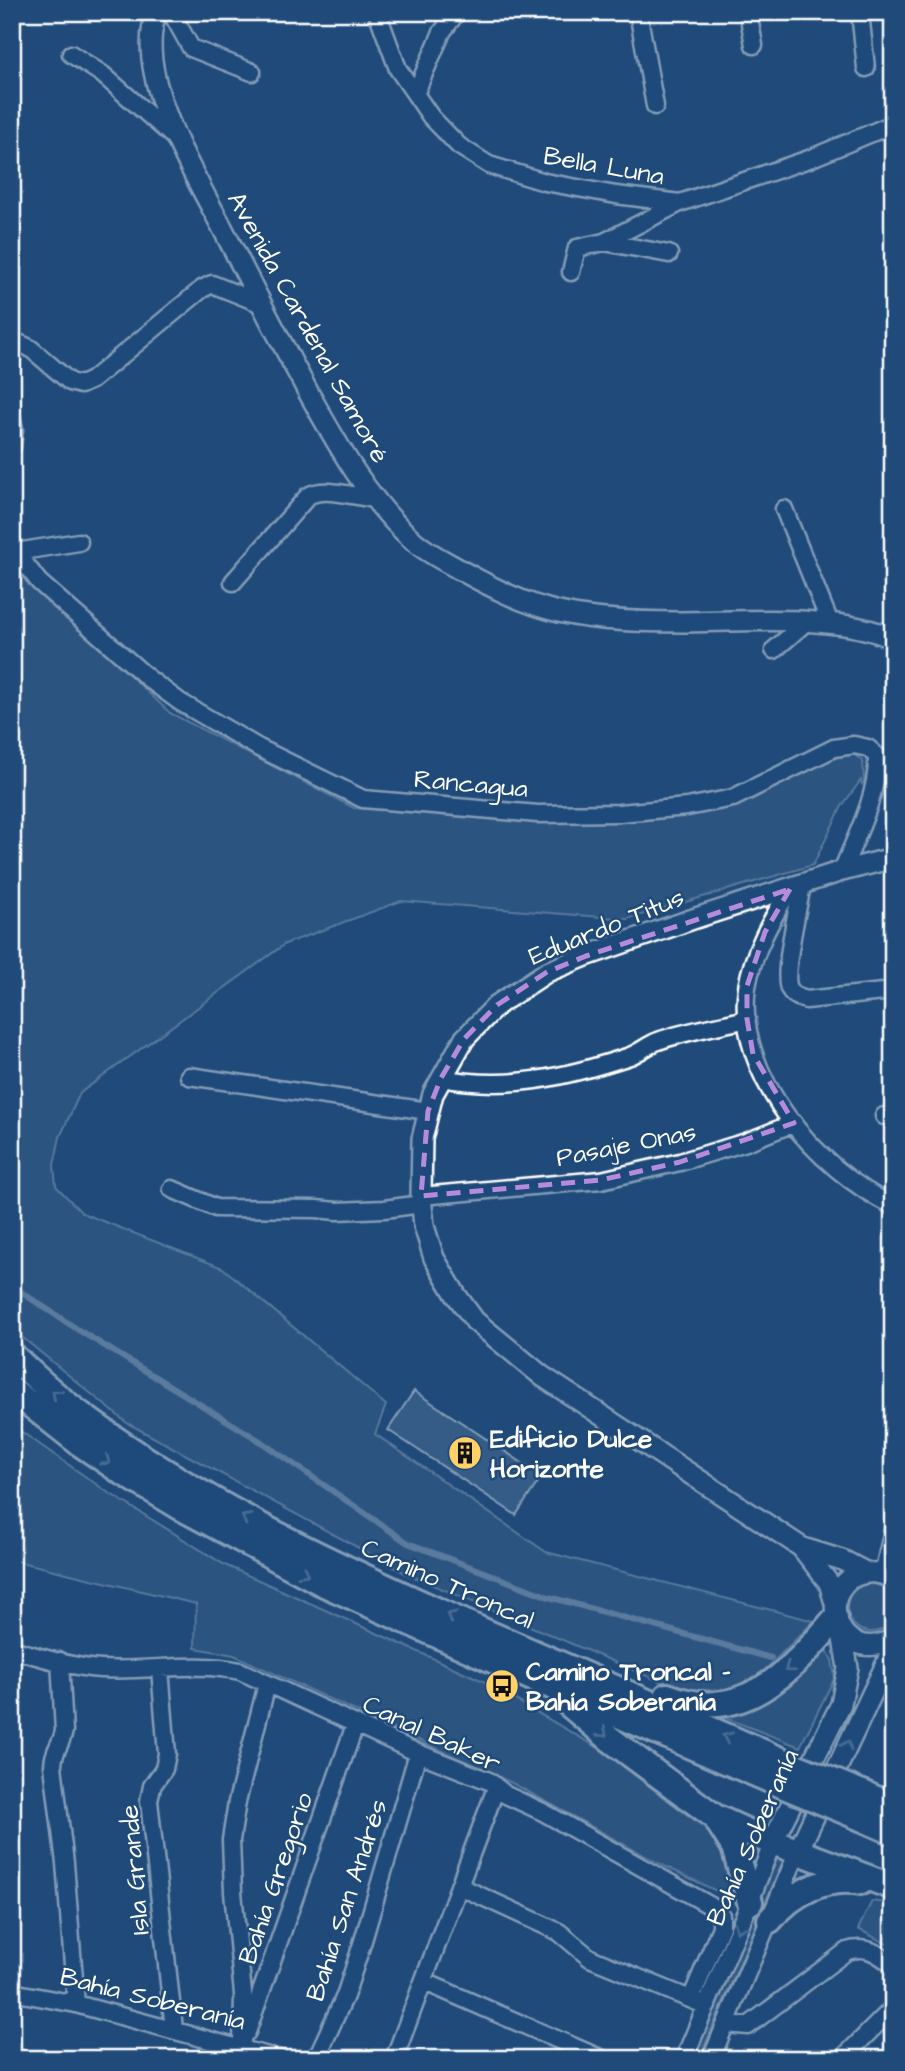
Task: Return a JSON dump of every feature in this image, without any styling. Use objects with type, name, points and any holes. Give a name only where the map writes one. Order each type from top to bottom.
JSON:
[{"type":"main road","name":"Camino Troncal","points":[[12,1355],[84,1417],[153,1464],[279,1537],[784,1774]]},
{"type":"main road","name":"Camino Troncal","points":[[12,1390],[78,1442],[180,1507],[320,1582],[530,1677],[864,1806],[893,1807]]},
{"type":"main road","points":[[479,1629],[571,1657],[680,1701],[718,1706],[746,1698],[759,1691],[801,1659],[837,1618]]},
{"type":"main road","points":[[530,1677],[715,1817],[889,1886]]},
{"type":"main road","name":"Camino Troncal","points":[[864,1806],[893,1832]]},
{"type":"main road","points":[[715,1817],[734,1847],[750,1902]]},
{"type":"main road","points":[[770,1920],[778,1909],[799,1893],[825,1883],[853,1881],[889,1886]]},
{"type":"street","name":"Avenida Cardenal Samoré","points":[[157,12],[151,57],[154,80],[177,140],[339,447],[376,499],[416,543],[493,588],[560,612],[673,622],[830,622],[882,633],[893,639]]},
{"type":"street","points":[[171,12],[191,48],[251,72]]},
{"type":"street","name":"Bella Luna","points":[[377,12],[398,69],[431,117],[460,146],[489,165],[545,182],[680,203],[809,159],[893,124]]},
{"type":"street","points":[[415,94],[442,32],[457,12]]},
{"type":"street","points":[[638,12],[655,106]]},
{"type":"street","points":[[748,12],[754,45]]},
{"type":"street","points":[[860,12],[866,68]]},
{"type":"street","points":[[71,54],[102,74],[177,140]]},
{"type":"street","points":[[571,272],[577,248],[604,242],[680,203]]},
{"type":"street","points":[[604,242],[669,254]]},
{"type":"street","points":[[12,340],[30,348],[70,382],[81,385],[92,380],[202,289],[212,284],[262,304]]},
{"type":"street","points":[[12,420],[12,447]]},
{"type":"street","points":[[233,582],[307,496],[326,490],[376,499]]},
{"type":"street","points":[[784,509],[830,622]]},
{"type":"street","points":[[14,547],[79,542]]},
{"type":"street","name":"Rancagua","points":[[14,547],[39,582],[149,679],[180,702],[260,748],[363,799],[538,814],[619,813],[687,807],[733,798],[834,748],[854,745],[868,748],[877,756],[877,775],[868,807],[842,871]]},
{"type":"street","points":[[774,650],[806,622]]},
{"type":"street","name":"Eduardo Titus","points":[[885,1576],[801,1547],[542,1376],[490,1335],[475,1321],[456,1295],[434,1258],[424,1226],[421,1200],[422,1139],[428,1111],[441,1078],[464,1039],[497,1005],[547,972],[586,956],[842,871],[884,858],[893,858]]},
{"type":"street","points":[[796,887],[787,968],[788,986],[792,992],[806,1000],[893,990]]},
{"type":"street","points":[[796,887],[765,932],[747,986],[747,1019],[753,1054],[767,1084],[794,1123],[826,1161],[893,1206]]},
{"type":"street","points":[[441,1078],[470,1084],[510,1084],[560,1077],[633,1055],[658,1041],[747,1019]]},
{"type":"street","points":[[188,1076],[428,1111]]},
{"type":"street","name":"Pasaje Onas","points":[[172,1189],[216,1208],[337,1211],[384,1209],[421,1200],[601,1180],[680,1162],[747,1142],[794,1123]]},
{"type":"street","points":[[893,1530],[885,1576],[851,1578],[840,1589],[837,1618],[854,1642],[867,1646],[893,1641]]},
{"type":"street","name":"Eduardo Titus","points":[[801,1547],[829,1583],[837,1618]]},
{"type":"street","name":"Bahía Soberanía","points":[[684,2059],[699,2002],[750,1902],[773,1841],[841,1704],[847,1685],[848,1668],[837,1618]]},
{"type":"street","name":"Bahía Soberanía","points":[[710,2059],[798,1851],[887,1662],[893,1641]]},
{"type":"street","name":"Canal Baker","points":[[12,1649],[99,1669],[219,1666],[240,1671],[418,1753],[489,1781],[496,1788],[718,1910],[721,1927],[699,2002]]},
{"type":"street","points":[[61,1661],[64,1731],[62,1741],[53,1752],[53,1766],[65,1863],[76,2004]]},
{"type":"street","name":"Isla Grande","points":[[160,1669],[167,1754],[164,1769],[152,1786],[149,1801],[174,2029]]},
{"type":"street","points":[[242,2047],[243,1994],[231,1840],[237,1802],[267,1684]]},
{"type":"street","name":"Bahía Gregorio","points":[[242,2047],[355,1725]]},
{"type":"street","name":"Bahía San Andrés","points":[[316,2059],[345,1996],[418,1753]]},
{"type":"street","points":[[394,2059],[496,1788]]},
{"type":"street","points":[[459,1886],[559,1932],[590,1958],[699,2002]]},
{"type":"street","points":[[726,2024],[748,2026],[848,1951],[866,1948],[875,1951],[893,1965]]},
{"type":"street","points":[[425,1982],[602,2059]]},
{"type":"street","name":"Bahía Soberanía","points":[[12,1992],[76,2004],[279,2059]]},
{"type":"street","points":[[842,2059],[893,2008]]},
{"type":"highlighted area","points":[[790,889],[765,932],[747,986],[747,1019],[753,1054],[794,1123],[680,1162],[601,1180],[421,1196],[428,1111],[441,1078],[464,1039],[497,1005],[547,972],[586,956]]},
{"type":"shaded area","points":[[12,564],[170,713],[354,808],[541,821],[725,804],[814,762],[853,754],[863,761],[864,782],[862,784],[861,780],[842,806],[813,865],[627,919],[401,901],[285,944],[80,1093],[60,1137],[54,1165],[56,1186],[82,1213],[223,1268],[386,1405],[375,1434],[546,1552],[814,1621],[760,1675],[722,1692],[687,1693],[405,1573],[127,1423],[12,1329]]},
{"type":"shaded area","points":[[12,1425],[106,1491],[225,1565],[481,1680],[600,1749],[721,1840],[735,1900],[656,1862],[512,1783],[234,1655],[195,1648],[196,1604],[12,1560]]},
{"type":"shaded area","points":[[871,1584],[888,1591],[895,1608],[888,1625],[871,1632],[854,1625],[847,1608],[854,1591]]},
{"type":"shaded area","points":[[824,1644],[832,1660],[835,1677],[800,1747],[713,1713]]},
{"type":"shaded area","points":[[778,1857],[784,1859],[699,2059],[691,2059]]},
{"type":"shaded area","points":[[872,1901],[893,1904],[893,1947],[858,1929]]},
{"type":"building","name":"Edificio Dulce Horizonte","points":[[414,1391],[542,1476],[516,1515],[388,1430]]},
{"type":"waterway","points":[[12,1286],[80,1331],[257,1439],[408,1543],[549,1597],[771,1658]]},
{"type":"place","name":"Edificio Dulce Horizonte","points":[[465,1453]]},
{"type":"place","name":"Camino Troncal - Bahía Soberanía","points":[[502,1686]]}]
